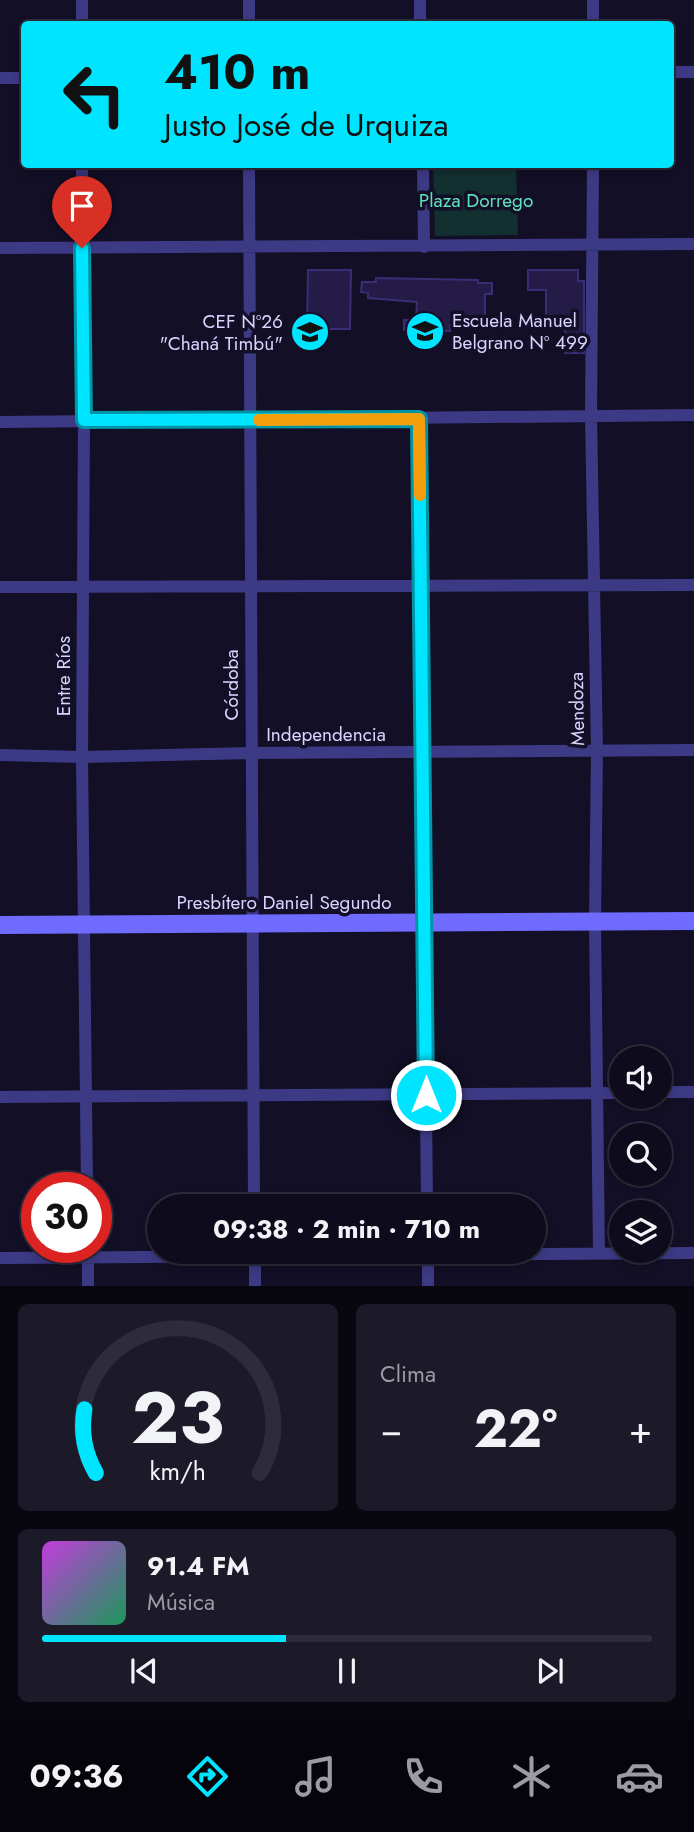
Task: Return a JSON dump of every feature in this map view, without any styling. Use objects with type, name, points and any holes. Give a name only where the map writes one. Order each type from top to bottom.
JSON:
[{"type":"main road","name":"Presbítero Daniel Segundo","points":[[0,925],[694,920]]},
{"type":"street","points":[[82,0],[82,21]]},
{"type":"street","points":[[249,0],[249,21]]},
{"type":"street","points":[[420,0],[420,21]]},
{"type":"street","points":[[593,0],[593,21]]},
{"type":"street","points":[[674,72],[694,72]]},
{"type":"street","points":[[0,78],[21,78]]},
{"type":"street","name":"Entre Ríos","points":[[82,168],[82,757],[88,1172]]},
{"type":"street","name":"Córdoba","points":[[249,168],[254,1194]]},
{"type":"street","points":[[423,168],[424,247]]},
{"type":"street","name":"Mendoza","points":[[593,168],[591,415],[597,751],[595,922],[599,1253]]},
{"type":"street","points":[[0,248],[694,244]]},
{"type":"street","points":[[0,422],[694,415]]},
{"type":"street","points":[[419,419],[427,1194]]},
{"type":"street","points":[[0,587],[694,585]]},
{"type":"street","name":"Independencia","points":[[0,755],[82,757],[694,750]]},
{"type":"street","points":[[672,1093],[694,1092]]},
{"type":"street","points":[[0,1097],[609,1093]]},
{"type":"street","points":[[112,1252],[147,1252]]},
{"type":"street","points":[[546,1253],[694,1253]]},
{"type":"street","points":[[0,1258],[21,1257]]},
{"type":"street","points":[[88,1263],[88,1286]]},
{"type":"street","points":[[255,1264],[255,1286]]},
{"type":"street","points":[[428,1264],[428,1286]]},
{"type":"green space","name":"Plaza Dorrego","points":[[433,168],[516,168],[518,235],[435,236]]},
{"type":"building","points":[[308,270],[351,270],[350,329],[307,329]]},
{"type":"building","points":[[528,270],[578,270],[578,281],[584,281],[584,353],[565,353],[565,327],[546,327],[546,290],[528,290]]},
{"type":"building","points":[[376,278],[478,280],[478,283],[492,283],[492,294],[485,294],[485,326],[450,325],[450,331],[434,330],[431,339],[424,340],[421,330],[404,330],[404,320],[416,320],[417,302],[368,298],[368,293],[361,292],[362,282],[376,282]]},
{"type":"slow traffic","points":[[259,420],[419,419],[420,495]]},
{"type":"place","name":"Escuela Manuel Belgrano Nº 499","points":[[425,331]]},
{"type":"place","name":"CEF Nº26 \"Chaná Timbú\"","points":[[310,332]]},
{"type":"route","points":[[82,248],[84,420],[419,419],[426,1095]]}]
